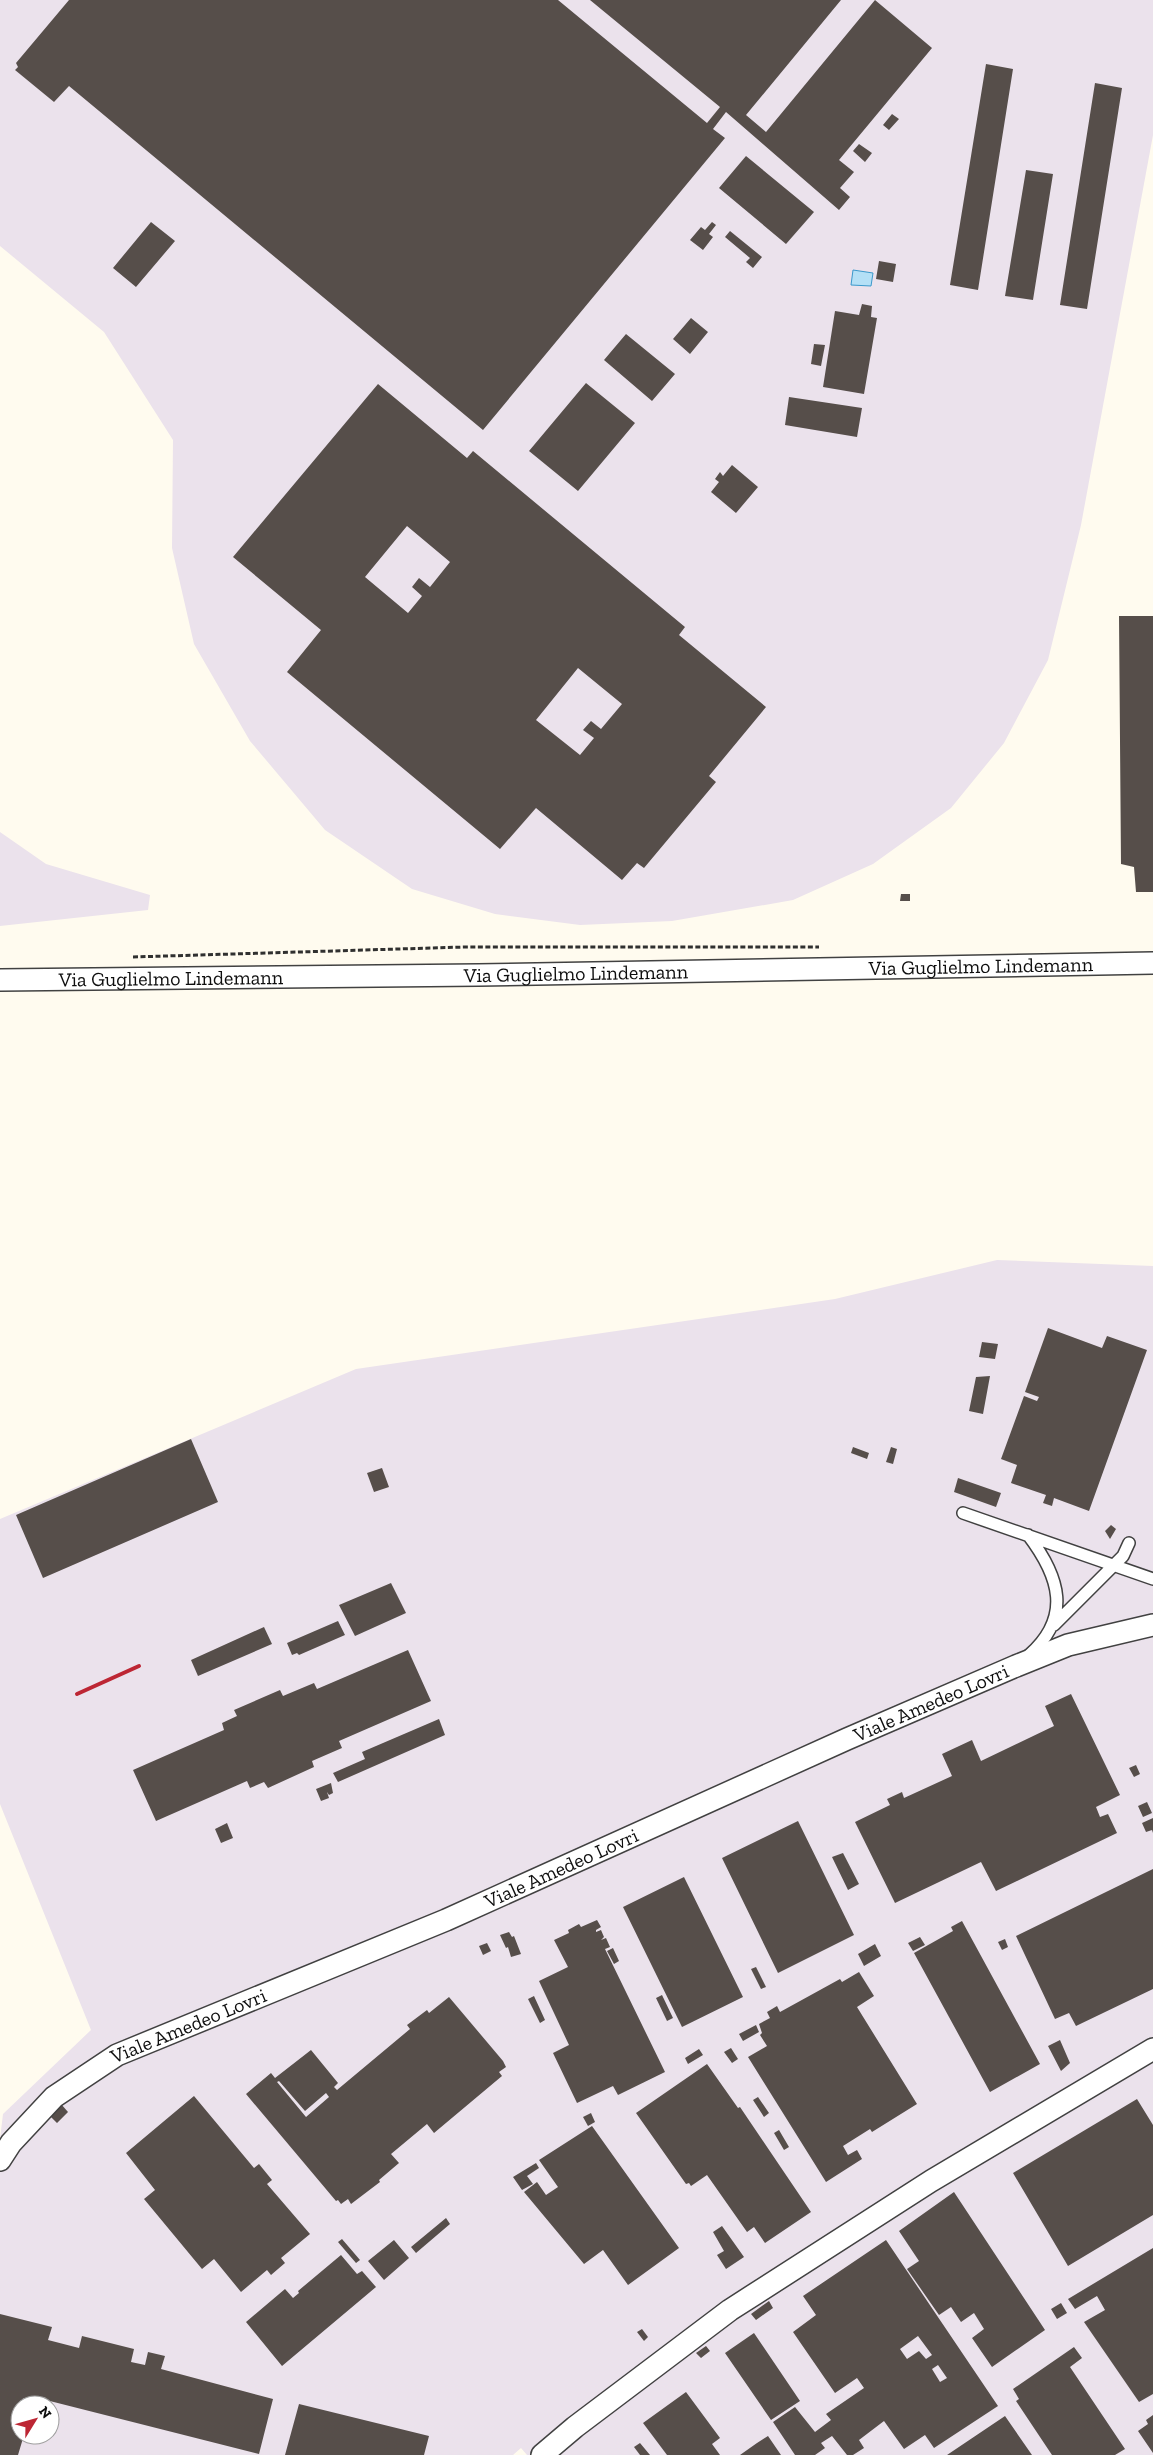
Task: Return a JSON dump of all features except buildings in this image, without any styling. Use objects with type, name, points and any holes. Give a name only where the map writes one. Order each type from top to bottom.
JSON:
[{"type":"street","name":"Via Guglielmo Lindemann","points":[[0,980],[488,975],[1153,963]]},
{"type":"street","name":"Viale Amedeo Lovri","points":[[0,2160],[11,2143],[54,2097],[117,2056],[446,1920],[847,1739],[1016,1666],[1068,1645],[1153,1625]]},
{"type":"street","points":[[542,2455],[575,2427],[730,2310],[931,2181],[1153,2048]]},
{"type":"lane","points":[[963,1513],[1153,1579]]},
{"type":"lane","points":[[1028,1535],[1040,1550],[1050,1570],[1056,1590],[1057,1608],[1054,1624]]},
{"type":"lane","points":[[1016,1666],[1042,1643],[1054,1624],[1123,1556],[1128,1543]]},
{"type":"path","name":"Via Guglielmo Lindemann","points":[[131,957],[464,947],[823,947]]},
{"type":"shaded area","points":[[0,0],[1153,0],[1153,135],[1081,525],[1048,660],[1004,743],[951,808],[873,864],[793,900],[672,921],[580,925],[495,914],[412,889],[325,830],[250,741],[194,644],[172,548],[173,440],[104,332],[0,246]]},
{"type":"shaded area","points":[[0,832],[46,864],[150,895],[148,910],[0,926]]},
{"type":"shaded area","points":[[997,1260],[1153,1266],[1153,2455],[527,2455],[521,2448],[513,2455],[0,2455],[0,2139],[3,2114],[91,2030],[0,1804],[0,1519],[356,1369],[835,1299]]},
{"type":"water","points":[[853,270],[873,273],[871,286],[851,285]]},
{"type":"railway","points":[[77,1694],[139,1666]]}]
